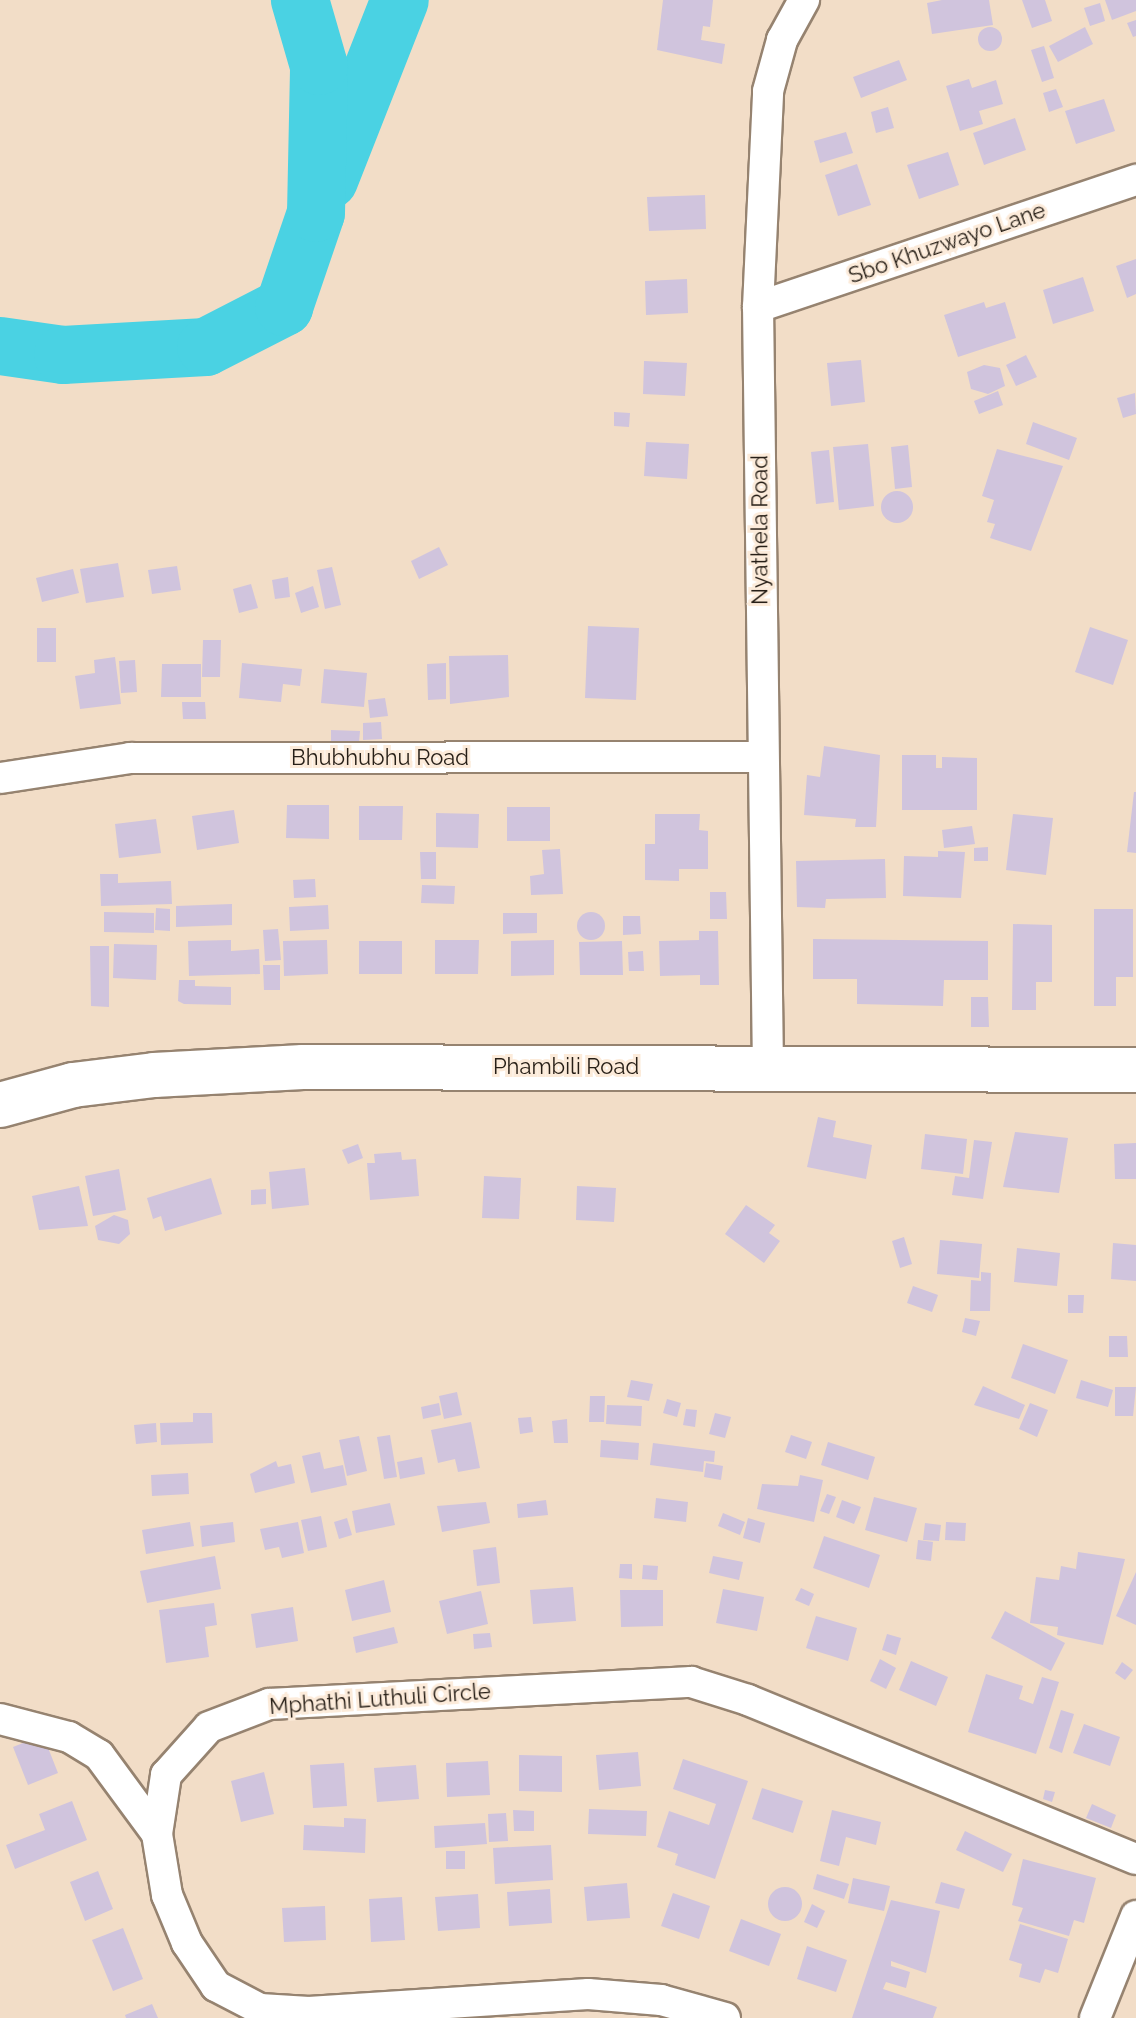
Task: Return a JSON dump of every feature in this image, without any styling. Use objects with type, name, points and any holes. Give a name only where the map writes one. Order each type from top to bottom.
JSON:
[{"type":"street","name":"Nyathela Road","points":[[768,1069],[758,307],[768,91],[782,40],[804,0]]},
{"type":"street","name":"Sbo Khuzwayo Lane","points":[[758,307],[1136,180]]},
{"type":"street","name":"Bhubhubhu Road","points":[[0,778],[130,758],[762,757]]},
{"type":"street","name":"Phambili Road","points":[[0,1105],[73,1085],[251,1069],[1136,1070]]},
{"type":"street","name":"Mphathi Luthuli Circle","points":[[725,2018],[661,2000],[588,1994],[309,2012],[260,2009],[216,1986],[187,1943],[167,1895],[157,1834],[166,1775],[209,1727],[269,1704],[691,1682],[748,1700],[1136,1859]]},
{"type":"street","points":[[0,1719],[69,1737],[99,1755],[157,1834]]},
{"type":"street","points":[[1095,2018],[1136,1916]]},
{"type":"building","points":[[663,0],[713,0],[710,27],[703,26],[701,40],[725,44],[722,64],[657,50]]},
{"type":"building","points":[[989,0],[993,25],[932,34],[927,3]]},
{"type":"building","points":[[1022,0],[1045,0],[1052,21],[1032,28]]},
{"type":"building","points":[[1105,0],[1136,0],[1136,11],[1112,20]]},
{"type":"building","points":[[1100,3],[1105,21],[1090,26],[1084,8]]},
{"type":"building","points":[[1136,20],[1136,36],[1133,37],[1127,23]]},
{"type":"building","points":[[990,27],[999,30],[1002,39],[999,48],[990,51],[981,48],[978,39],[981,30]]},
{"type":"building","points":[[1085,27],[1093,44],[1058,62],[1049,46]]},
{"type":"building","points":[[1044,46],[1054,78],[1042,82],[1031,50]]},
{"type":"building","points":[[899,60],[907,80],[861,98],[853,77]]},
{"type":"building","points":[[969,79],[972,88],[996,80],[1003,104],[979,111],[983,124],[960,131],[946,86]]},
{"type":"building","points":[[1056,89],[1063,107],[1049,112],[1043,93]]},
{"type":"building","points":[[1104,99],[1115,131],[1076,144],[1065,111]]},
{"type":"building","points":[[888,107],[894,128],[876,133],[871,112]]},
{"type":"building","points":[[1015,118],[1026,150],[984,165],[973,133]]},
{"type":"building","points":[[846,132],[853,153],[820,163],[814,141]]},
{"type":"building","points":[[948,152],[959,185],[919,199],[907,165]]},
{"type":"building","points":[[857,164],[871,205],[838,216],[825,175]]},
{"type":"building","points":[[705,195],[706,229],[649,231],[647,197]]},
{"type":"building","points":[[1136,259],[1136,294],[1127,298],[1116,266]]},
{"type":"building","points":[[1083,277],[1094,311],[1053,324],[1043,290]]},
{"type":"building","points":[[687,279],[688,313],[646,315],[645,281]]},
{"type":"building","points":[[984,302],[986,308],[1005,302],[1016,338],[958,357],[944,315]]},
{"type":"building","points":[[1026,355],[1037,377],[1016,386],[1006,365]]},
{"type":"building","points":[[861,360],[865,402],[831,406],[827,363]]},
{"type":"building","points":[[644,361],[687,363],[685,396],[643,394]]},
{"type":"building","points":[[984,365],[1000,368],[1005,386],[988,394],[971,389],[967,372]]},
{"type":"building","points":[[998,391],[1003,405],[979,414],[974,401]]},
{"type":"building","points":[[1135,393],[1136,414],[1123,418],[1117,398]]},
{"type":"building","points":[[614,412],[630,413],[629,427],[614,426]]},
{"type":"building","points":[[1033,422],[1077,438],[1069,460],[1026,444]]},
{"type":"building","points":[[646,442],[689,444],[687,479],[644,476]]},
{"type":"building","points":[[868,444],[874,506],[839,510],[833,447]]},
{"type":"building","points":[[908,445],[912,487],[895,489],[891,447]]},
{"type":"building","points":[[997,449],[1063,466],[1031,551],[990,538],[995,524],[987,522],[994,500],[982,496]]},
{"type":"building","points":[[829,450],[834,502],[816,504],[811,452]]},
{"type":"building","points":[[897,491],[908,496],[913,507],[908,518],[897,523],[886,518],[881,507],[886,496]]},
{"type":"building","points":[[439,547],[448,565],[419,579],[411,561]]},
{"type":"building","points":[[118,563],[124,597],[86,603],[80,569]]},
{"type":"building","points":[[177,566],[181,590],[152,594],[148,570]]},
{"type":"building","points":[[332,567],[341,605],[325,609],[317,570]]},
{"type":"building","points":[[73,569],[79,593],[42,602],[36,578]]},
{"type":"building","points":[[288,577],[290,597],[275,599],[272,580]]},
{"type":"building","points":[[251,584],[258,608],[239,613],[233,589]]},
{"type":"building","points":[[313,586],[319,607],[301,613],[295,593]]},
{"type":"building","points":[[588,626],[639,628],[636,700],[585,698]]},
{"type":"building","points":[[1090,627],[1128,640],[1113,685],[1075,672]]},
{"type":"building","points":[[37,628],[56,628],[56,662],[37,662]]},
{"type":"building","points":[[203,640],[221,640],[220,677],[202,677]]},
{"type":"building","points":[[508,655],[509,697],[450,704],[449,656]]},
{"type":"building","points":[[115,657],[121,704],[80,709],[75,676],[95,673],[94,660]]},
{"type":"building","points":[[135,660],[137,692],[121,693],[119,661]]},
{"type":"building","points":[[242,663],[302,669],[300,686],[283,684],[281,702],[239,698]]},
{"type":"building","points":[[446,663],[446,699],[428,700],[427,664]]},
{"type":"building","points":[[162,664],[201,664],[201,697],[161,697]]},
{"type":"building","points":[[324,669],[367,673],[364,707],[321,703]]},
{"type":"building","points":[[385,698],[388,716],[370,718],[368,700]]},
{"type":"building","points":[[182,702],[205,702],[206,719],[183,719]]},
{"type":"building","points":[[381,722],[382,739],[363,740],[363,723]]},
{"type":"building","points":[[331,730],[360,731],[359,742],[331,741]]},
{"type":"building","points":[[824,746],[880,755],[876,827],[855,827],[856,819],[804,815],[807,775],[820,777]]},
{"type":"building","points":[[902,755],[936,755],[936,768],[942,768],[942,757],[977,758],[977,810],[902,810]]},
{"type":"building","points":[[1136,792],[1136,853],[1127,852]]},
{"type":"building","points":[[287,805],[329,805],[329,839],[286,838]]},
{"type":"building","points":[[359,806],[403,806],[402,840],[359,840]]},
{"type":"building","points":[[507,807],[550,807],[550,841],[507,841]]},
{"type":"building","points":[[234,810],[239,843],[197,850],[192,816]]},
{"type":"building","points":[[436,813],[479,814],[478,848],[436,847]]},
{"type":"building","points":[[655,814],[700,814],[699,830],[708,831],[708,869],[679,869],[679,881],[645,880],[645,844],[655,844]]},
{"type":"building","points":[[1013,814],[1053,818],[1046,875],[1006,870]]},
{"type":"building","points":[[156,819],[161,853],[119,858],[115,824]]},
{"type":"building","points":[[972,826],[975,844],[944,848],[942,830]]},
{"type":"building","points":[[988,847],[988,861],[974,861],[974,848]]},
{"type":"building","points":[[560,849],[563,894],[531,895],[530,876],[544,874],[542,850]]},
{"type":"building","points":[[938,851],[965,852],[961,898],[903,896],[904,856],[938,857]]},
{"type":"building","points":[[420,852],[436,852],[436,879],[421,879]]},
{"type":"building","points":[[885,859],[886,898],[826,899],[825,908],[797,907],[796,861]]},
{"type":"building","points":[[100,874],[118,874],[118,883],[171,881],[172,904],[101,906]]},
{"type":"building","points":[[315,879],[316,897],[294,898],[293,880]]},
{"type":"building","points":[[422,885],[455,886],[454,904],[421,903]]},
{"type":"building","points":[[710,892],[726,892],[727,919],[710,919]]},
{"type":"building","points":[[232,904],[232,925],[176,927],[176,906]]},
{"type":"building","points":[[328,905],[329,929],[290,931],[289,907]]},
{"type":"building","points":[[156,908],[170,909],[170,931],[155,930]]},
{"type":"building","points":[[1094,909],[1133,909],[1133,977],[1116,977],[1116,1006],[1094,1006]]},
{"type":"building","points":[[104,912],[154,913],[154,933],[104,932]]},
{"type":"building","points":[[591,912],[601,916],[605,926],[601,936],[591,940],[581,936],[577,926],[581,916]]},
{"type":"building","points":[[503,913],[537,913],[537,933],[503,934]]},
{"type":"building","points":[[623,916],[640,916],[641,934],[623,935]]},
{"type":"building","points":[[1013,924],[1052,925],[1052,982],[1036,982],[1036,1010],[1012,1010]]},
{"type":"building","points":[[278,929],[281,960],[265,961],[263,930]]},
{"type":"building","points":[[699,931],[718,931],[719,985],[700,985],[700,975],[660,976],[659,941],[699,940]]},
{"type":"building","points":[[813,939],[988,941],[988,980],[944,980],[943,1006],[857,1004],[857,979],[813,979]]},
{"type":"building","points":[[231,940],[231,951],[259,949],[260,974],[189,976],[188,941]]},
{"type":"building","points":[[327,940],[328,974],[284,976],[283,941]]},
{"type":"building","points":[[435,940],[479,940],[478,974],[435,974]]},
{"type":"building","points":[[554,940],[554,975],[511,976],[511,941]]},
{"type":"building","points":[[359,941],[402,941],[402,974],[359,974]]},
{"type":"building","points":[[622,941],[623,975],[580,975],[579,942]]},
{"type":"building","points":[[114,944],[157,945],[156,980],[113,978]]},
{"type":"building","points":[[90,946],[109,946],[109,1007],[91,1006]]},
{"type":"building","points":[[643,951],[644,971],[629,971],[628,952]]},
{"type":"building","points":[[263,965],[280,965],[280,990],[264,990]]},
{"type":"building","points":[[179,980],[195,980],[195,986],[231,987],[231,1005],[184,1004],[178,1001]]},
{"type":"building","points":[[971,997],[988,997],[989,1027],[971,1027]]},
{"type":"building","points":[[818,1117],[836,1121],[833,1137],[872,1145],[866,1179],[807,1167]]},
{"type":"building","points":[[1015,1132],[1068,1138],[1059,1193],[1003,1187]]},
{"type":"building","points":[[925,1134],[967,1139],[963,1174],[921,1169]]},
{"type":"building","points":[[974,1140],[992,1142],[983,1199],[952,1195],[955,1176],[969,1178]]},
{"type":"building","points":[[1136,1143],[1136,1179],[1115,1179],[1114,1144]]},
{"type":"building","points":[[358,1144],[363,1158],[348,1164],[342,1150]]},
{"type":"building","points":[[401,1152],[402,1160],[416,1159],[419,1196],[370,1200],[367,1163],[375,1163],[374,1154]]},
{"type":"building","points":[[305,1168],[309,1205],[272,1209],[269,1172]]},
{"type":"building","points":[[119,1169],[126,1210],[93,1216],[85,1176]]},
{"type":"building","points":[[484,1176],[521,1178],[519,1219],[482,1218]]},
{"type":"building","points":[[211,1178],[222,1214],[165,1231],[161,1216],[153,1219],[147,1198]]},
{"type":"building","points":[[79,1186],[88,1226],[39,1230],[32,1196]]},
{"type":"building","points":[[577,1186],[616,1188],[614,1222],[576,1220]]},
{"type":"building","points":[[266,1189],[266,1204],[251,1205],[251,1190]]},
{"type":"building","points":[[746,1205],[775,1225],[769,1233],[780,1241],[764,1263],[725,1234]]},
{"type":"building","points":[[114,1215],[128,1220],[130,1234],[119,1244],[98,1240],[95,1226]]},
{"type":"building","points":[[904,1237],[912,1264],[900,1268],[892,1241]]},
{"type":"building","points":[[940,1240],[982,1244],[979,1278],[937,1274]]},
{"type":"building","points":[[1113,1243],[1136,1245],[1136,1281],[1111,1279]]},
{"type":"building","points":[[1017,1248],[1060,1253],[1057,1286],[1014,1282]]},
{"type":"building","points":[[981,1272],[991,1273],[990,1311],[970,1311],[971,1280],[981,1281]]},
{"type":"building","points":[[913,1286],[938,1295],[932,1312],[907,1303]]},
{"type":"building","points":[[1068,1295],[1084,1295],[1083,1313],[1068,1313]]},
{"type":"building","points":[[965,1318],[980,1321],[976,1336],[962,1332]]},
{"type":"building","points":[[1109,1336],[1127,1336],[1128,1357],[1109,1357]]},
{"type":"building","points":[[1023,1344],[1068,1360],[1055,1394],[1011,1378]]},
{"type":"building","points":[[631,1380],[653,1384],[649,1401],[627,1397]]},
{"type":"building","points":[[1081,1380],[1113,1390],[1108,1407],[1076,1398]]},
{"type":"building","points":[[983,1386],[1025,1405],[1019,1419],[974,1405]]},
{"type":"building","points":[[1115,1387],[1136,1387],[1133,1416],[1115,1416]]},
{"type":"building","points":[[457,1392],[462,1415],[444,1419],[439,1396]]},
{"type":"building","points":[[590,1396],[605,1396],[604,1422],[589,1422]]},
{"type":"building","points":[[667,1399],[681,1403],[677,1417],[663,1413]]},
{"type":"building","points":[[439,1403],[441,1415],[423,1419],[421,1407]]},
{"type":"building","points":[[1030,1403],[1048,1410],[1037,1437],[1019,1429]]},
{"type":"building","points":[[607,1405],[642,1406],[641,1426],[606,1424]]},
{"type":"building","points":[[686,1409],[697,1410],[695,1427],[683,1425]]},
{"type":"building","points":[[193,1413],[212,1413],[213,1443],[161,1445],[160,1423],[193,1422]]},
{"type":"building","points":[[715,1413],[731,1417],[725,1438],[709,1434]]},
{"type":"building","points":[[531,1417],[533,1432],[520,1434],[518,1418]]},
{"type":"building","points":[[567,1419],[568,1443],[554,1443],[552,1421]]},
{"type":"building","points":[[471,1422],[480,1468],[458,1472],[455,1459],[438,1463],[431,1430]]},
{"type":"building","points":[[156,1423],[157,1442],[136,1444],[134,1425]]},
{"type":"building","points":[[390,1435],[397,1477],[384,1479],[377,1437]]},
{"type":"building","points":[[791,1435],[812,1442],[806,1459],[785,1452]]},
{"type":"building","points":[[359,1436],[367,1471],[347,1476],[339,1440]]},
{"type":"building","points":[[601,1440],[639,1443],[638,1460],[600,1457]]},
{"type":"building","points":[[828,1442],[875,1457],[868,1480],[821,1465]]},
{"type":"building","points":[[653,1443],[715,1451],[714,1462],[704,1461],[703,1472],[650,1465]]},
{"type":"building","points":[[320,1452],[324,1469],[343,1465],[347,1485],[311,1493],[302,1456]]},
{"type":"building","points":[[422,1457],[425,1474],[400,1479],[397,1462]]},
{"type":"building","points":[[276,1461],[278,1467],[291,1464],[295,1483],[255,1493],[250,1474]]},
{"type":"building","points":[[706,1463],[723,1466],[721,1480],[704,1477]]},
{"type":"building","points":[[188,1473],[189,1494],[152,1496],[151,1475]]},
{"type":"building","points":[[800,1475],[823,1480],[814,1522],[757,1509],[762,1484],[798,1486]]},
{"type":"building","points":[[827,1494],[836,1497],[829,1514],[820,1511]]},
{"type":"building","points":[[874,1497],[917,1508],[907,1542],[865,1530]]},
{"type":"building","points":[[656,1498],[688,1502],[686,1522],[654,1518]]},
{"type":"building","points":[[546,1500],[548,1515],[518,1518],[517,1504]]},
{"type":"building","points":[[842,1500],[861,1507],[854,1524],[836,1517]]},
{"type":"building","points":[[486,1502],[490,1523],[442,1532],[437,1506]]},
{"type":"building","points":[[390,1503],[395,1525],[356,1533],[352,1511]]},
{"type":"building","points":[[723,1513],[745,1522],[740,1535],[718,1526]]},
{"type":"building","points":[[321,1516],[327,1547],[308,1551],[301,1520]]},
{"type":"building","points":[[347,1518],[352,1535],[339,1539],[334,1522]]},
{"type":"building","points":[[748,1518],[765,1523],[760,1543],[743,1538]]},
{"type":"building","points":[[190,1522],[194,1546],[146,1554],[142,1530]]},
{"type":"building","points":[[233,1522],[235,1542],[202,1547],[200,1526]]},
{"type":"building","points":[[298,1522],[304,1553],[282,1558],[279,1547],[265,1550],[260,1529]]},
{"type":"building","points":[[946,1522],[966,1523],[965,1541],[945,1540]]},
{"type":"building","points":[[925,1523],[941,1525],[939,1541],[923,1540]]},
{"type":"building","points":[[824,1536],[880,1555],[869,1588],[813,1568]]},
{"type":"building","points":[[918,1540],[933,1542],[931,1561],[916,1559]]},
{"type":"building","points":[[496,1547],[500,1583],[477,1586],[473,1550]]},
{"type":"building","points":[[1078,1552],[1125,1559],[1103,1645],[1057,1635],[1058,1627],[1030,1623],[1036,1577],[1059,1580],[1061,1566],[1076,1569]]},
{"type":"building","points":[[215,1556],[221,1589],[147,1603],[140,1571]]},
{"type":"building","points":[[713,1556],[743,1562],[739,1580],[709,1573]]},
{"type":"building","points":[[620,1564],[632,1564],[632,1579],[619,1578]]},
{"type":"building","points":[[643,1565],[658,1566],[657,1580],[642,1579]]},
{"type":"building","points":[[1136,1572],[1136,1625],[1116,1616]]},
{"type":"building","points":[[384,1580],[391,1612],[352,1621],[345,1590]]},
{"type":"building","points":[[573,1587],[576,1621],[533,1624],[530,1590]]},
{"type":"building","points":[[801,1588],[814,1594],[809,1606],[795,1600]]},
{"type":"building","points":[[723,1589],[764,1597],[757,1631],[716,1623]]},
{"type":"building","points":[[620,1590],[663,1590],[663,1626],[621,1627]]},
{"type":"building","points":[[481,1591],[488,1624],[447,1634],[439,1601]]},
{"type":"building","points":[[214,1603],[217,1625],[205,1627],[209,1657],[166,1663],[159,1610]]},
{"type":"building","points":[[293,1607],[298,1641],[256,1648],[251,1614]]},
{"type":"building","points":[[1005,1611],[1065,1643],[1051,1671],[991,1638]]},
{"type":"building","points":[[816,1616],[857,1628],[848,1661],[806,1648]]},
{"type":"building","points":[[394,1627],[398,1643],[356,1653],[353,1637]]},
{"type":"building","points":[[490,1633],[492,1647],[474,1649],[473,1634]]},
{"type":"building","points":[[887,1634],[901,1638],[896,1655],[882,1650]]},
{"type":"building","points":[[880,1659],[896,1668],[886,1689],[870,1681]]},
{"type":"building","points":[[911,1661],[948,1677],[936,1706],[899,1690]]},
{"type":"building","points":[[1122,1662],[1133,1670],[1125,1680],[1115,1673]]},
{"type":"building","points":[[986,1674],[1023,1686],[1019,1699],[1033,1704],[1042,1677],[1059,1682],[1036,1754],[968,1732]]},
{"type":"building","points":[[1061,1710],[1074,1714],[1062,1753],[1049,1748]]},
{"type":"building","points":[[1084,1724],[1120,1737],[1110,1766],[1073,1753]]},
{"type":"building","points":[[43,1735],[58,1773],[28,1785],[13,1747]]},
{"type":"building","points":[[638,1752],[641,1786],[599,1790],[596,1755]]},
{"type":"building","points":[[519,1755],[562,1756],[562,1792],[519,1791]]},
{"type":"building","points":[[683,1759],[748,1781],[715,1879],[675,1865],[678,1854],[657,1847],[669,1811],[709,1825],[716,1804],[673,1789]]},
{"type":"building","points":[[488,1761],[490,1795],[447,1797],[446,1763]]},
{"type":"building","points":[[344,1763],[347,1806],[313,1808],[310,1765]]},
{"type":"building","points":[[416,1765],[419,1799],[377,1802],[374,1768]]},
{"type":"building","points":[[264,1772],[274,1814],[241,1822],[231,1781]]},
{"type":"building","points":[[762,1788],[803,1801],[793,1833],[752,1819]]},
{"type":"building","points":[[1045,1790],[1055,1792],[1052,1802],[1043,1799]]},
{"type":"building","points":[[72,1801],[87,1840],[15,1869],[6,1845],[45,1830],[39,1814]]},
{"type":"building","points":[[1092,1804],[1116,1815],[1111,1828],[1086,1818]]},
{"type":"building","points":[[589,1809],[647,1811],[646,1836],[588,1834]]},
{"type":"building","points":[[513,1810],[534,1811],[534,1831],[514,1831]]},
{"type":"building","points":[[832,1810],[881,1822],[876,1845],[846,1837],[839,1866],[820,1861]]},
{"type":"building","points":[[506,1813],[508,1841],[489,1842],[488,1814]]},
{"type":"building","points":[[344,1818],[366,1819],[365,1853],[303,1850],[304,1825],[344,1827]]},
{"type":"building","points":[[485,1823],[487,1844],[435,1848],[434,1826]]},
{"type":"building","points":[[965,1831],[1012,1854],[1003,1872],[956,1850]]},
{"type":"building","points":[[551,1845],[553,1880],[495,1884],[493,1848]]},
{"type":"building","points":[[446,1851],[465,1851],[465,1869],[446,1869]]},
{"type":"building","points":[[1023,1859],[1096,1878],[1084,1923],[1074,1920],[1069,1936],[1018,1921],[1023,1908],[1012,1905]]},
{"type":"building","points":[[98,1871],[113,1909],[85,1921],[70,1882]]},
{"type":"building","points":[[817,1874],[849,1884],[844,1899],[813,1889]]},
{"type":"building","points":[[853,1878],[890,1886],[884,1911],[848,1903]]},
{"type":"building","points":[[941,1882],[965,1889],[959,1909],[935,1903]]},
{"type":"building","points":[[627,1883],[630,1918],[587,1921],[584,1887]]},
{"type":"building","points":[[785,1887],[797,1892],[802,1904],[797,1916],[785,1921],[773,1916],[768,1904],[773,1892]]},
{"type":"building","points":[[550,1889],[552,1923],[509,1926],[507,1892]]},
{"type":"building","points":[[673,1893],[710,1906],[699,1939],[661,1926]]},
{"type":"building","points":[[478,1894],[480,1928],[438,1931],[435,1897]]},
{"type":"building","points":[[402,1897],[405,1940],[371,1942],[369,1899]]},
{"type":"building","points":[[891,1900],[940,1911],[926,1973],[891,1961],[891,1966],[910,1972],[906,1988],[886,1982],[883,1989],[937,2007],[933,2018],[852,2018]]},
{"type":"building","points":[[812,1904],[825,1911],[817,1928],[804,1922]]},
{"type":"building","points":[[325,1906],[326,1940],[284,1942],[282,1908]]},
{"type":"building","points":[[741,1919],[781,1934],[769,1966],[729,1951]]},
{"type":"building","points":[[1020,1924],[1068,1939],[1058,1973],[1045,1969],[1040,1983],[1019,1977],[1022,1964],[1009,1960]]},
{"type":"building","points":[[123,1928],[143,1979],[113,1991],[92,1940]]},
{"type":"building","points":[[807,1946],[847,1960],[836,1992],[797,1979]]},
{"type":"building","points":[[152,2004],[158,2018],[126,2018],[125,2015]]},
{"type":"waterway","points":[[0,346],[63,355],[206,347],[284,307],[316,213],[319,66],[300,0]]},
{"type":"waterway","points":[[329,180],[400,0]]}]
